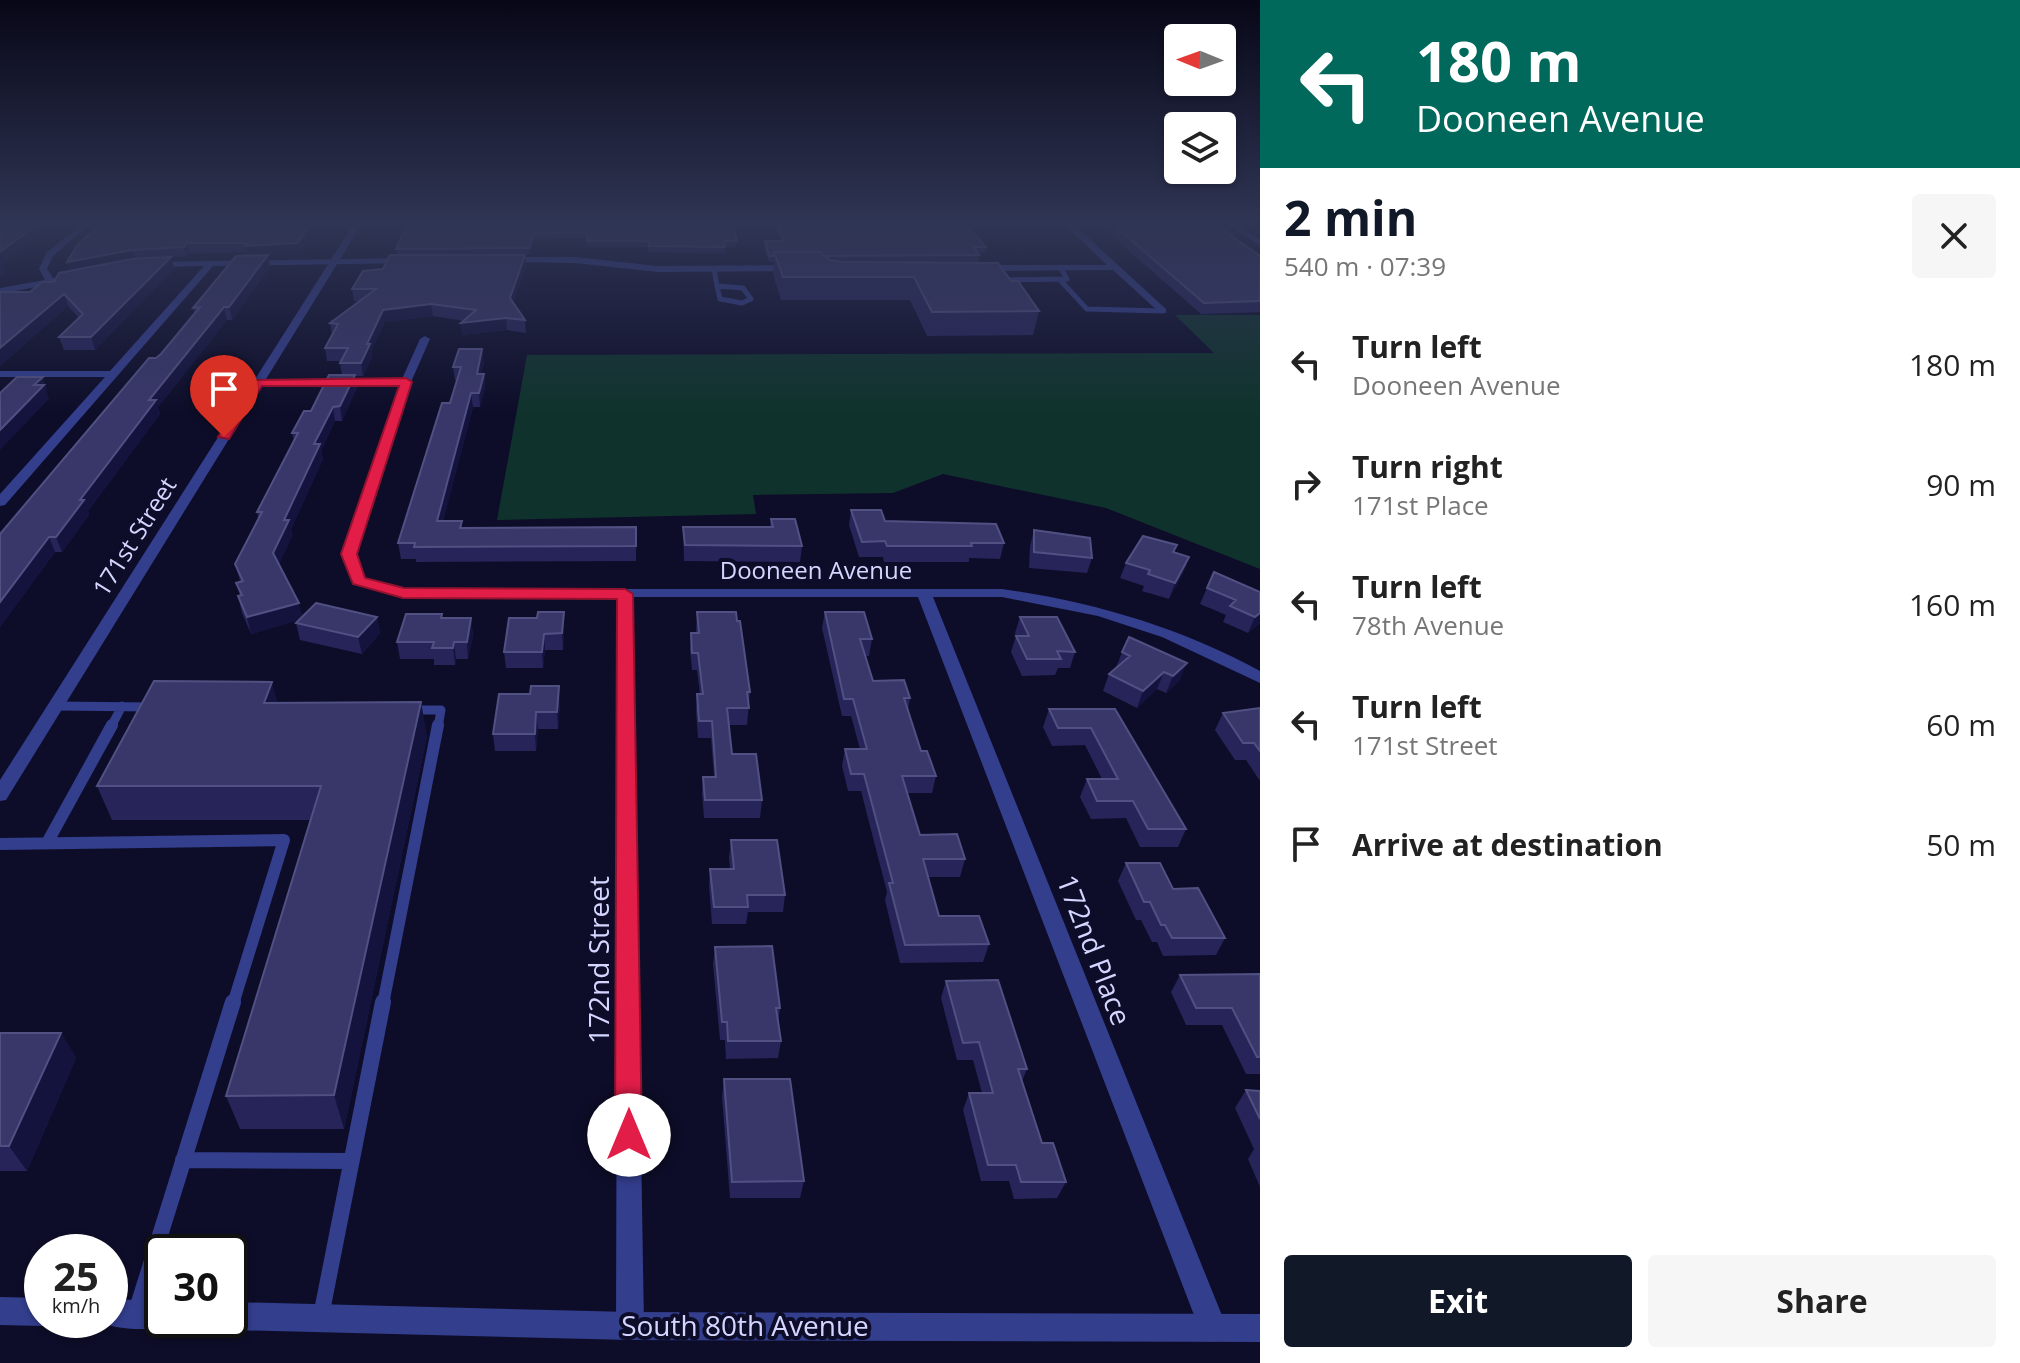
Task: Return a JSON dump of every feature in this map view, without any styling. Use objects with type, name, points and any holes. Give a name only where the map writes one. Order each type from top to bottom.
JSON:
[{"type":"street","points":[[0,291],[31,286]]},
{"type":"street","points":[[0,502],[191,286]]},
{"type":"street","name":"171st Street","points":[[0,795],[319,286]]},
{"type":"street","points":[[1135,286],[1163,311]]},
{"type":"street","points":[[258,383],[406,382],[425,339]]},
{"type":"street","points":[[0,374],[111,374]]},
{"type":"street","name":"Dooneen Avenue","points":[[406,382],[349,554],[358,581],[403,593],[1002,593],[1088,607],[1183,638],[1260,678]]},
{"type":"street","points":[[0,479],[20,479]]},
{"type":"street","name":"172nd Place","points":[[924,593],[1213,1328]]},
{"type":"street","name":"172nd Street","points":[[625,594],[630,1326]]},
{"type":"street","points":[[0,1311],[24,1312]]},
{"type":"street","name":"South 80th Avenue","points":[[248,1316],[630,1326],[1260,1328]]},
{"type":"lane","points":[[717,286],[743,288],[751,299],[742,303],[723,301],[717,286]]},
{"type":"lane","points":[[1065,286],[1087,309],[1163,311]]},
{"type":"lane","points":[[56,706],[170,707]]},
{"type":"lane","points":[[47,843],[122,706]]},
{"type":"lane","points":[[321,1318],[441,710],[393,710]]},
{"type":"lane","points":[[0,844],[284,840],[136,1314]]},
{"type":"lane","points":[[183,1160],[351,1161]]},
{"type":"green space","points":[[1175,315],[1260,315],[1260,569],[1106,508],[943,474],[893,493],[753,495],[756,514],[497,520],[527,355],[1214,353]]},
{"type":"building","points":[[38,286],[142,286],[91,337],[59,337],[83,314],[64,294],[0,348],[0,292],[30,292]]},
{"type":"building","points":[[212,286],[245,286],[149,400],[156,400],[80,500],[84,500],[56,537],[49,537],[0,602],[0,534],[149,358],[161,354],[200,307],[193,308]]},
{"type":"building","points":[[354,286],[514,286],[510,298],[525,320],[506,318],[461,323],[476,310],[431,304],[383,310],[361,363],[340,363],[348,348],[325,348],[338,324],[330,323],[376,289],[352,289]]},
{"type":"building","points":[[918,286],[1021,286],[1039,311],[932,312]]},
{"type":"building","points":[[1184,286],[1260,286],[1260,301],[1204,303]]},
{"type":"building","points":[[459,349],[482,349],[477,374],[484,374],[479,393],[471,393],[437,521],[462,521],[460,528],[636,527],[636,546],[414,547],[415,543],[398,543],[442,403],[450,403],[461,367],[453,367]]},
{"type":"building","points":[[329,375],[355,375],[340,406],[333,407],[314,444],[320,444],[284,520],[289,520],[273,553],[299,603],[247,617],[238,596],[242,595],[236,583],[243,581],[235,564],[262,512],[257,512],[298,433],[292,433],[304,411],[311,411]]},
{"type":"building","points":[[17,377],[43,377],[34,385],[44,385],[0,430],[0,393]]},
{"type":"building","points":[[851,510],[881,510],[885,521],[996,524],[1004,543],[887,546],[885,541],[862,542]]},
{"type":"building","points":[[771,519],[795,519],[802,546],[685,545],[683,527],[773,527]]},
{"type":"building","points":[[1034,530],[1090,538],[1092,558],[1034,552]]},
{"type":"building","points":[[1143,536],[1177,545],[1173,552],[1189,557],[1175,583],[1148,574],[1150,570],[1126,563]]},
{"type":"building","points":[[1214,572],[1260,592],[1260,613],[1255,617],[1230,606],[1236,600],[1207,588]]},
{"type":"building","points":[[316,603],[377,617],[358,637],[296,623]]},
{"type":"building","points":[[538,612],[564,612],[562,633],[544,634],[542,652],[504,652],[509,618],[537,618]]},
{"type":"building","points":[[697,612],[736,612],[737,621],[740,621],[750,692],[747,692],[749,708],[727,708],[732,754],[756,754],[762,800],[705,800],[703,777],[716,777],[712,721],[699,721],[697,694],[703,694],[698,653],[692,653],[691,633],[699,633]]},
{"type":"building","points":[[825,612],[864,612],[872,639],[860,639],[873,681],[904,680],[910,698],[904,698],[921,751],[927,751],[936,776],[902,776],[920,835],[957,834],[965,859],[923,859],[939,916],[979,916],[989,944],[905,945],[889,883],[893,883],[864,774],[851,774],[845,749],[867,749],[853,699],[844,699]]},
{"type":"building","points":[[406,614],[471,618],[467,642],[454,642],[453,648],[432,648],[434,642],[397,642]]},
{"type":"building","points":[[1020,617],[1057,617],[1075,652],[1057,651],[1061,659],[1027,659],[1016,636],[1029,636]]},
{"type":"building","points":[[1129,637],[1187,663],[1173,676],[1164,672],[1143,691],[1109,674],[1130,656],[1122,652]]},
{"type":"building","points":[[154,681],[272,682],[264,703],[421,702],[334,1095],[226,1096],[321,786],[97,786]]},
{"type":"building","points":[[531,686],[559,686],[557,712],[536,712],[535,734],[493,734],[499,694],[530,694]]},
{"type":"building","points":[[1260,708],[1260,751],[1254,743],[1243,743],[1223,713]]},
{"type":"building","points":[[1049,709],[1115,709],[1186,829],[1148,829],[1133,801],[1097,801],[1087,779],[1118,779],[1091,728],[1058,728]]},
{"type":"building","points":[[731,840],[777,840],[785,895],[747,895],[748,907],[714,907],[710,869],[734,869]]},
{"type":"building","points":[[1126,863],[1160,863],[1173,889],[1198,888],[1225,938],[1172,938],[1165,925],[1161,925],[1150,902],[1144,902]]},
{"type":"building","points":[[772,946],[781,1041],[728,1041],[727,1022],[722,1022],[715,947]]},
{"type":"building","points":[[1260,974],[1260,1057],[1257,1057],[1232,1008],[1196,1008],[1180,975]]},
{"type":"building","points":[[998,980],[1027,1069],[1018,1069],[1042,1143],[1053,1143],[1066,1182],[1021,1182],[1016,1165],[988,1165],[969,1093],[993,1093],[979,1042],[963,1043],[946,981]]},
{"type":"building","points":[[0,1033],[61,1033],[9,1146],[0,1146]]},
{"type":"building","points":[[724,1079],[790,1079],[804,1181],[732,1182]]},
{"type":"building","points":[[1246,1090],[1260,1091],[1260,1119]]},
{"type":"route","points":[[224,437],[258,383],[406,382],[349,554],[358,581],[403,593],[625,594],[629,1135]]}]
